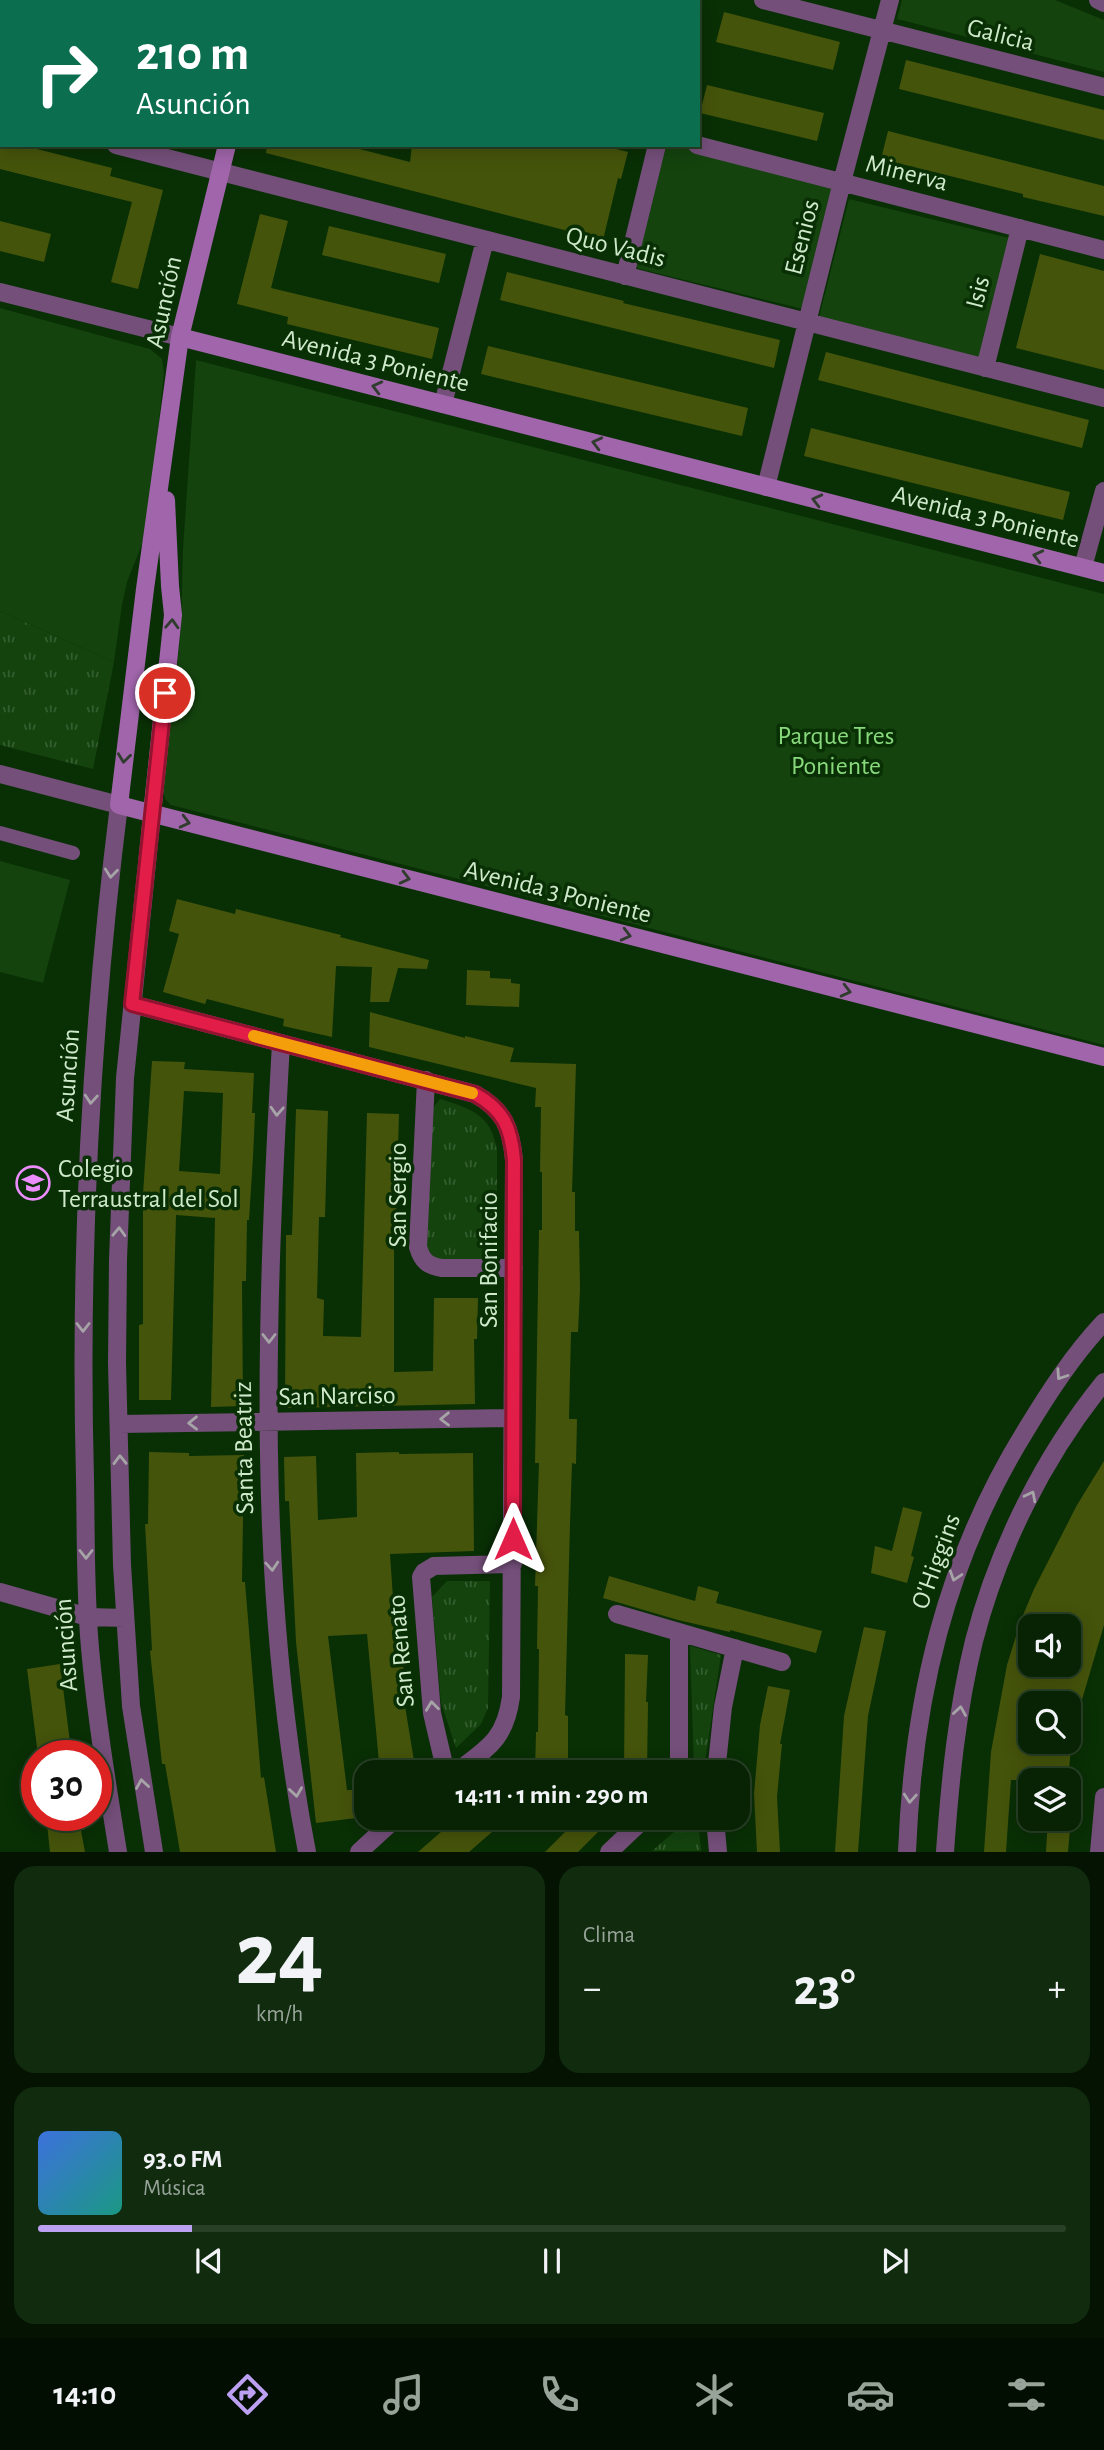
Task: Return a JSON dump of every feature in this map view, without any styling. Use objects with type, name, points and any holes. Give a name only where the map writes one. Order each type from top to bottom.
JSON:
[{"type":"street","name":"Galicia","points":[[763,0],[1104,87]]},
{"type":"street","name":"Esenios","points":[[766,487],[890,0]]},
{"type":"street","points":[[1098,0],[1104,3]]},
{"type":"street","name":"Minerva","points":[[700,146],[1104,250]]},
{"type":"street","name":"Quo Vadis","points":[[124,147],[1104,398]]},
{"type":"street","name":"Asunción","points":[[118,1852],[99,1729],[88,1617],[83,1419],[85,1232],[96,1035],[119,805],[145,589],[180,337],[227,147]]},
{"type":"street","points":[[625,276],[657,147]]},
{"type":"street","name":"Isis","points":[[985,368],[1020,228]]},
{"type":"street","points":[[443,404],[485,240]]},
{"type":"street","name":"Avenida 3 Poniente","points":[[0,292],[1104,573]]},
{"type":"street","name":"Asunción","points":[[154,1852],[131,1706],[125,1618],[117,1363],[118,1235],[125,1078],[173,615],[163,472]]},
{"type":"street","points":[[1083,568],[1104,491]]},
{"type":"street","name":"Avenida 3 Poniente","points":[[0,774],[1104,1057]]},
{"type":"street","name":"San Bonifacio","points":[[132,1004],[468,1091],[497,1108],[510,1131],[514,1160],[511,1697],[509,1713],[500,1735],[472,1760]]},
{"type":"street","name":"Santa Beatriz","points":[[281,1043],[272,1206],[269,1422],[271,1545],[291,1753],[307,1852]]},
{"type":"street","name":"San Sergio","points":[[426,1080],[418,1247],[421,1257],[431,1266],[442,1268],[514,1268]]},
{"type":"street","name":"O'Higgins","points":[[907,1852],[912,1768],[922,1696],[936,1634],[957,1567],[984,1504],[1016,1445],[1075,1355],[1104,1322]]},
{"type":"street","points":[[945,1852],[950,1783],[962,1696],[974,1639],[985,1605],[1013,1532],[1033,1491],[1072,1425],[1104,1382]]},
{"type":"street","name":"San Narciso","points":[[119,1424],[513,1418]]},
{"type":"street","name":"San Renato","points":[[443,1760],[431,1706],[421,1577],[434,1566],[513,1564]]},
{"type":"street","points":[[0,1592],[88,1617],[125,1618]]},
{"type":"street","points":[[617,1614],[782,1662]]},
{"type":"street","points":[[679,1632],[679,1760]]},
{"type":"street","points":[[717,1760],[721,1718],[735,1648]]},
{"type":"street","points":[[1099,1852],[1104,1797]]},
{"type":"street","points":[[359,1852],[383,1830]]},
{"type":"street","points":[[609,1852],[632,1830]]},
{"type":"street","points":[[716,1830],[718,1852]]},
{"type":"lane","points":[[0,833],[74,853]]},
{"type":"green space","points":[[902,0],[1055,0],[1104,20],[1104,72],[897,19]]},
{"type":"green space","points":[[666,147],[692,147],[834,182],[803,309],[636,268]]},
{"type":"green space","points":[[849,199],[1009,238],[979,361],[818,321]]},
{"type":"green space","points":[[0,308],[150,349],[162,359],[164,374],[149,512],[144,539],[127,582],[114,662],[0,611]]},
{"type":"green space","name":"Parque Tres Poniente","points":[[196,360],[1104,594],[1104,1045],[171,805],[165,799],[163,790],[181,629],[183,548]]},
{"type":"green space","points":[[0,611],[114,662],[93,769],[0,745]]},
{"type":"green space","points":[[0,861],[70,880],[43,983],[0,972]]},
{"type":"green space","points":[[440,1099],[478,1115],[490,1128],[494,1138],[497,1150],[497,1254],[485,1261],[435,1260],[426,1246],[431,1110]]},
{"type":"green space","points":[[447,1581],[490,1581],[488,1708],[481,1724],[456,1748],[441,1703],[432,1597]]},
{"type":"green space","points":[[690,1646],[721,1655],[705,1760],[694,1760]]},
{"type":"green space","points":[[676,1830],[699,1830],[701,1851],[652,1851]]},
{"type":"building","points":[[724,12],[840,42],[833,70],[716,42]]},
{"type":"building","points":[[906,60],[1104,110],[1104,140],[899,89]]},
{"type":"building","points":[[707,85],[824,113],[817,141],[700,113]]},
{"type":"building","points":[[888,131],[1104,186],[1104,216],[881,159]]},
{"type":"building","points":[[0,147],[29,147],[112,168],[110,176],[163,190],[138,289],[111,282],[132,202],[0,169]]},
{"type":"building","points":[[267,147],[352,147],[410,162],[412,147],[609,147],[628,152],[621,179],[618,178],[603,240],[266,153]]},
{"type":"building","points":[[260,214],[288,221],[271,288],[439,328],[432,359],[287,324],[288,317],[237,304]]},
{"type":"building","points":[[0,221],[51,234],[44,262],[0,251]]},
{"type":"building","points":[[329,226],[446,254],[439,283],[322,255]]},
{"type":"building","points":[[1040,254],[1104,271],[1104,370],[1016,348]]},
{"type":"building","points":[[507,272],[780,340],[774,368],[500,300]]},
{"type":"building","points":[[488,346],[748,408],[742,436],[481,374]]},
{"type":"building","points":[[826,352],[1089,420],[1082,448],[818,380]]},
{"type":"building","points":[[811,428],[1070,492],[1063,520],[804,456]]},
{"type":"building","points":[[177,899],[235,914],[236,909],[341,935],[340,937],[429,960],[427,969],[398,968],[389,1002],[370,1002],[372,967],[336,966],[332,1037],[283,1026],[284,1019],[207,999],[205,1004],[163,992],[179,934],[169,931]]},
{"type":"building","points":[[467,970],[490,971],[490,978],[511,979],[511,983],[520,984],[519,1007],[466,1005]]},
{"type":"building","points":[[370,1012],[465,1038],[514,1048],[510,1062],[576,1064],[572,1192],[575,1192],[575,1231],[579,1231],[580,1289],[578,1332],[571,1332],[569,1419],[577,1419],[576,1464],[572,1463],[565,1715],[568,1716],[568,1760],[535,1760],[539,1649],[538,1586],[535,1586],[539,1463],[535,1463],[539,1230],[542,1230],[541,1107],[535,1107],[536,1088],[369,1047]]},
{"type":"building","points":[[152,1061],[185,1062],[184,1069],[254,1073],[252,1113],[255,1113],[247,1220],[246,1281],[242,1281],[243,1406],[211,1407],[215,1218],[176,1215],[171,1400],[139,1400],[139,1325],[143,1324],[143,1194]],"holes":[[[184,1091],[223,1093],[220,1174],[179,1171]]]},
{"type":"building","points":[[296,1109],[328,1111],[325,1217],[319,1217],[317,1298],[324,1300],[323,1336],[361,1337],[367,1113],[399,1114],[394,1218],[394,1372],[433,1371],[434,1298],[478,1298],[477,1339],[474,1339],[475,1404],[285,1408],[286,1235],[292,1235]]},
{"type":"building","points":[[149,1452],[189,1453],[189,1456],[244,1455],[242,1582],[245,1582],[261,1778],[264,1777],[276,1852],[180,1852],[165,1764],[162,1764],[150,1651],[145,1524],[148,1524]]},
{"type":"building","points":[[356,1453],[473,1453],[474,1551],[390,1554],[397,1657],[402,1656],[407,1700],[404,1700],[414,1760],[379,1760],[367,1634],[328,1636],[347,1790],[352,1790],[354,1818],[316,1823],[296,1642],[289,1501],[285,1501],[284,1457],[316,1456],[318,1520],[357,1517]]},
{"type":"building","points":[[1104,1461],[1104,1625],[1081,1703],[1081,1691],[1018,1691],[1018,1754],[1070,1754],[1069,1768],[1018,1768],[1018,1780],[1011,1780],[1006,1852],[984,1852],[991,1752],[1007,1665],[1018,1630],[1018,1677],[1081,1677],[1081,1614],[1024,1614],[1077,1505]]},
{"type":"building","points":[[903,1507],[922,1512],[907,1583],[871,1573],[875,1546],[892,1551]]},
{"type":"building","points":[[609,1576],[695,1601],[698,1586],[719,1592],[716,1603],[822,1631],[816,1653],[730,1630],[678,1620],[603,1598]]},
{"type":"building","points":[[864,1627],[886,1631],[868,1716],[858,1852],[835,1852],[844,1716]]},
{"type":"building","points":[[625,1654],[648,1655],[647,1760],[624,1760]]},
{"type":"building","points":[[60,1664],[70,1740],[36,1740],[27,1669]]},
{"type":"building","points":[[768,1686],[790,1690],[780,1744],[777,1797],[780,1852],[757,1852],[754,1794],[760,1725]]},
{"type":"building","points":[[443,1830],[494,1830],[469,1852],[418,1852]]},
{"type":"building","points":[[567,1830],[600,1830],[578,1852],[545,1852]]},
{"type":"building","points":[[48,1831],[81,1831],[85,1852],[50,1852]]},
{"type":"building","points":[[1047,1831],[1070,1831],[1068,1852],[1046,1852]]},
{"type":"slow traffic","points":[[254,1036],[472,1093]]},
{"type":"place","name":"Colegio Terraustral del Sol","points":[[33,1183]]},
{"type":"route","points":[[165,693],[132,1004],[461,1089],[475,1094],[497,1108],[510,1131],[514,1160],[513,1539]]}]
